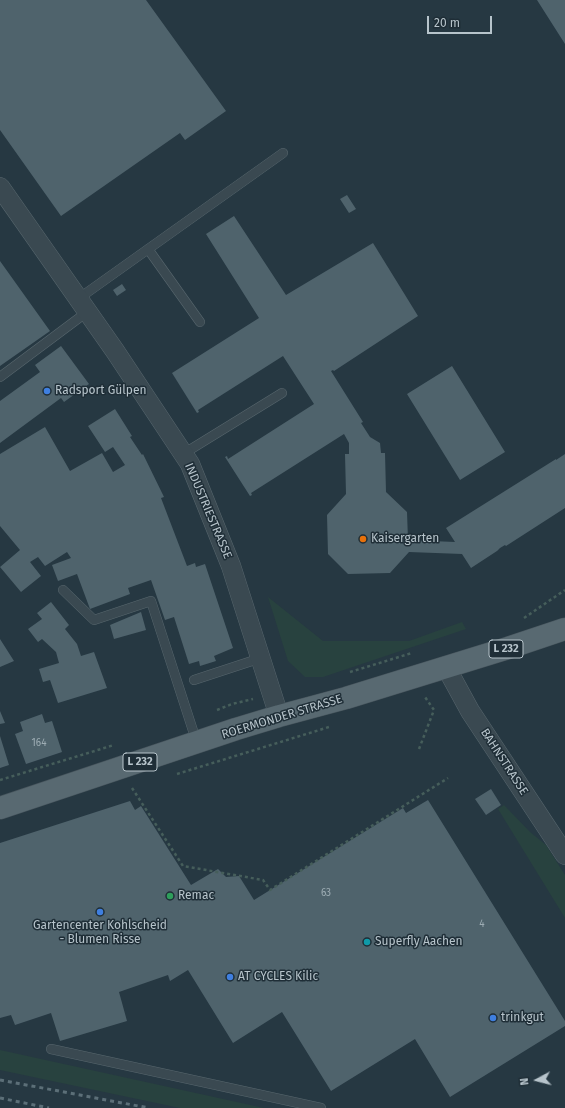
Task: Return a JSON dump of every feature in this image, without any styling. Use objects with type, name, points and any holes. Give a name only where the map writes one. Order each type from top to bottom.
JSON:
[{"type":"main road","name":"ROERMONDER STRASSE","points":[[0,808],[279,716],[346,698],[565,629]]},
{"type":"street","name":"INDUSTRIESTRASSE","points":[[0,187],[115,351],[190,464],[229,560],[279,716]]},
{"type":"street","name":"BAHNSTRASSE","points":[[446,667],[470,711],[565,855]]},
{"type":"lane","points":[[0,377],[148,249],[283,153]]},
{"type":"lane","points":[[148,249],[200,322]]},
{"type":"lane","points":[[183,454],[282,393]]},
{"type":"lane","points":[[63,590],[94,620],[150,601],[197,743]]},
{"type":"lane","points":[[194,680],[261,658]]},
{"type":"lane","points":[[51,1049],[321,1108]]},
{"type":"path","points":[[523,619],[565,590]]},
{"type":"path","points":[[394,658],[417,651]]},
{"type":"path","points":[[419,700],[456,687]]},
{"type":"path","points":[[419,749],[434,710],[425,698]]},
{"type":"path","points":[[173,775],[331,727]]},
{"type":"path","points":[[132,788],[183,866],[264,880],[270,890],[448,778]]},
{"type":"path","points":[[125,790],[139,786]]},
{"type":"green space","points":[[268,597],[323,641],[409,641],[462,622],[466,629],[323,677],[305,677],[288,661]]},
{"type":"green space","points":[[504,805],[530,832],[546,845],[565,875],[565,918],[498,809]]},
{"type":"green space","points":[[0,1050],[264,1108],[180,1108],[0,1070]]},
{"type":"building","points":[[0,0],[146,0],[226,111],[185,140],[180,133],[61,216],[0,130]]},
{"type":"building","points":[[537,0],[565,0],[565,44]]},
{"type":"building","points":[[347,195],[356,209],[349,213],[340,199]]},
{"type":"building","points":[[234,216],[286,295],[373,243],[418,316],[334,371],[331,371],[363,422],[361,423],[370,437],[380,443],[381,453],[385,453],[386,492],[407,512],[408,540],[455,542],[446,528],[565,454],[565,508],[506,546],[505,545],[500,548],[471,568],[462,554],[409,552],[390,573],[348,574],[328,554],[327,515],[346,494],[345,454],[349,454],[349,443],[344,434],[251,493],[252,495],[250,496],[225,457],[227,456],[228,459],[314,404],[283,356],[198,410],[199,412],[197,413],[172,373],[259,318],[206,234]]},
{"type":"building","points":[[0,261],[50,331],[0,366]]},
{"type":"building","points":[[122,284],[126,290],[117,296],[113,290]]},
{"type":"building","name":"Radsport Gülpen","points":[[61,346],[89,384],[64,402],[61,398],[0,443],[0,401],[40,372],[35,365]]},
{"type":"building","points":[[452,366],[505,452],[460,480],[407,394]]},
{"type":"building","points":[[115,409],[132,436],[130,437],[142,455],[143,454],[164,497],[161,498],[187,566],[195,563],[196,567],[205,564],[233,648],[214,656],[216,661],[200,666],[199,661],[189,664],[174,617],[165,620],[151,580],[128,588],[130,594],[90,609],[77,574],[58,581],[52,565],[71,558],[67,552],[45,566],[38,557],[30,562],[41,576],[21,592],[0,567],[20,550],[0,526],[0,454],[45,427],[70,471],[102,453],[113,472],[125,465],[113,447],[105,452],[88,426]]},
{"type":"building","points":[[51,602],[69,625],[65,629],[77,644],[81,656],[94,652],[107,688],[58,703],[50,680],[43,682],[39,669],[59,663],[56,652],[42,639],[38,642],[28,629],[42,619],[37,613]]},
{"type":"building","points":[[141,612],[146,630],[114,639],[110,625]]},
{"type":"building","points":[[0,639],[14,661],[0,667]]},
{"type":"building","points":[[0,711],[5,723],[0,724]]},
{"type":"building","points":[[42,714],[45,723],[52,721],[62,752],[26,764],[15,734],[23,731],[20,722]]},
{"type":"building","points":[[0,736],[9,765],[0,768]]},
{"type":"building","points":[[491,789],[501,805],[486,815],[475,799]]},
{"type":"building","points":[[428,800],[565,1021],[565,1026],[450,1097],[415,1039],[331,1091],[282,1012],[233,1043],[188,970],[170,981],[168,975],[119,992],[127,1021],[60,1041],[51,1013],[15,1025],[11,1015],[0,1018],[0,843],[130,801],[135,810],[141,806],[191,885],[218,869],[226,877],[239,876],[254,900],[403,808],[406,813]]},
{"type":"railway","points":[[0,1080],[149,1108]]},
{"type":"railway","points":[[0,1098],[49,1108]]},
{"type":"place","name":"Radsport Gülpen","points":[[47,391]]},
{"type":"place","name":"Kaisergarten","points":[[363,539]]},
{"type":"place","name":"Remac","points":[[170,896]]},
{"type":"place","name":"Gartencenter Kohlscheid - Blumen Risse","points":[[100,912]]},
{"type":"place","name":"Superfly Aachen","points":[[367,942]]},
{"type":"place","name":"AT CYCLES Kilic","points":[[230,977]]},
{"type":"place","name":"trinkgut","points":[[493,1018]]}]
